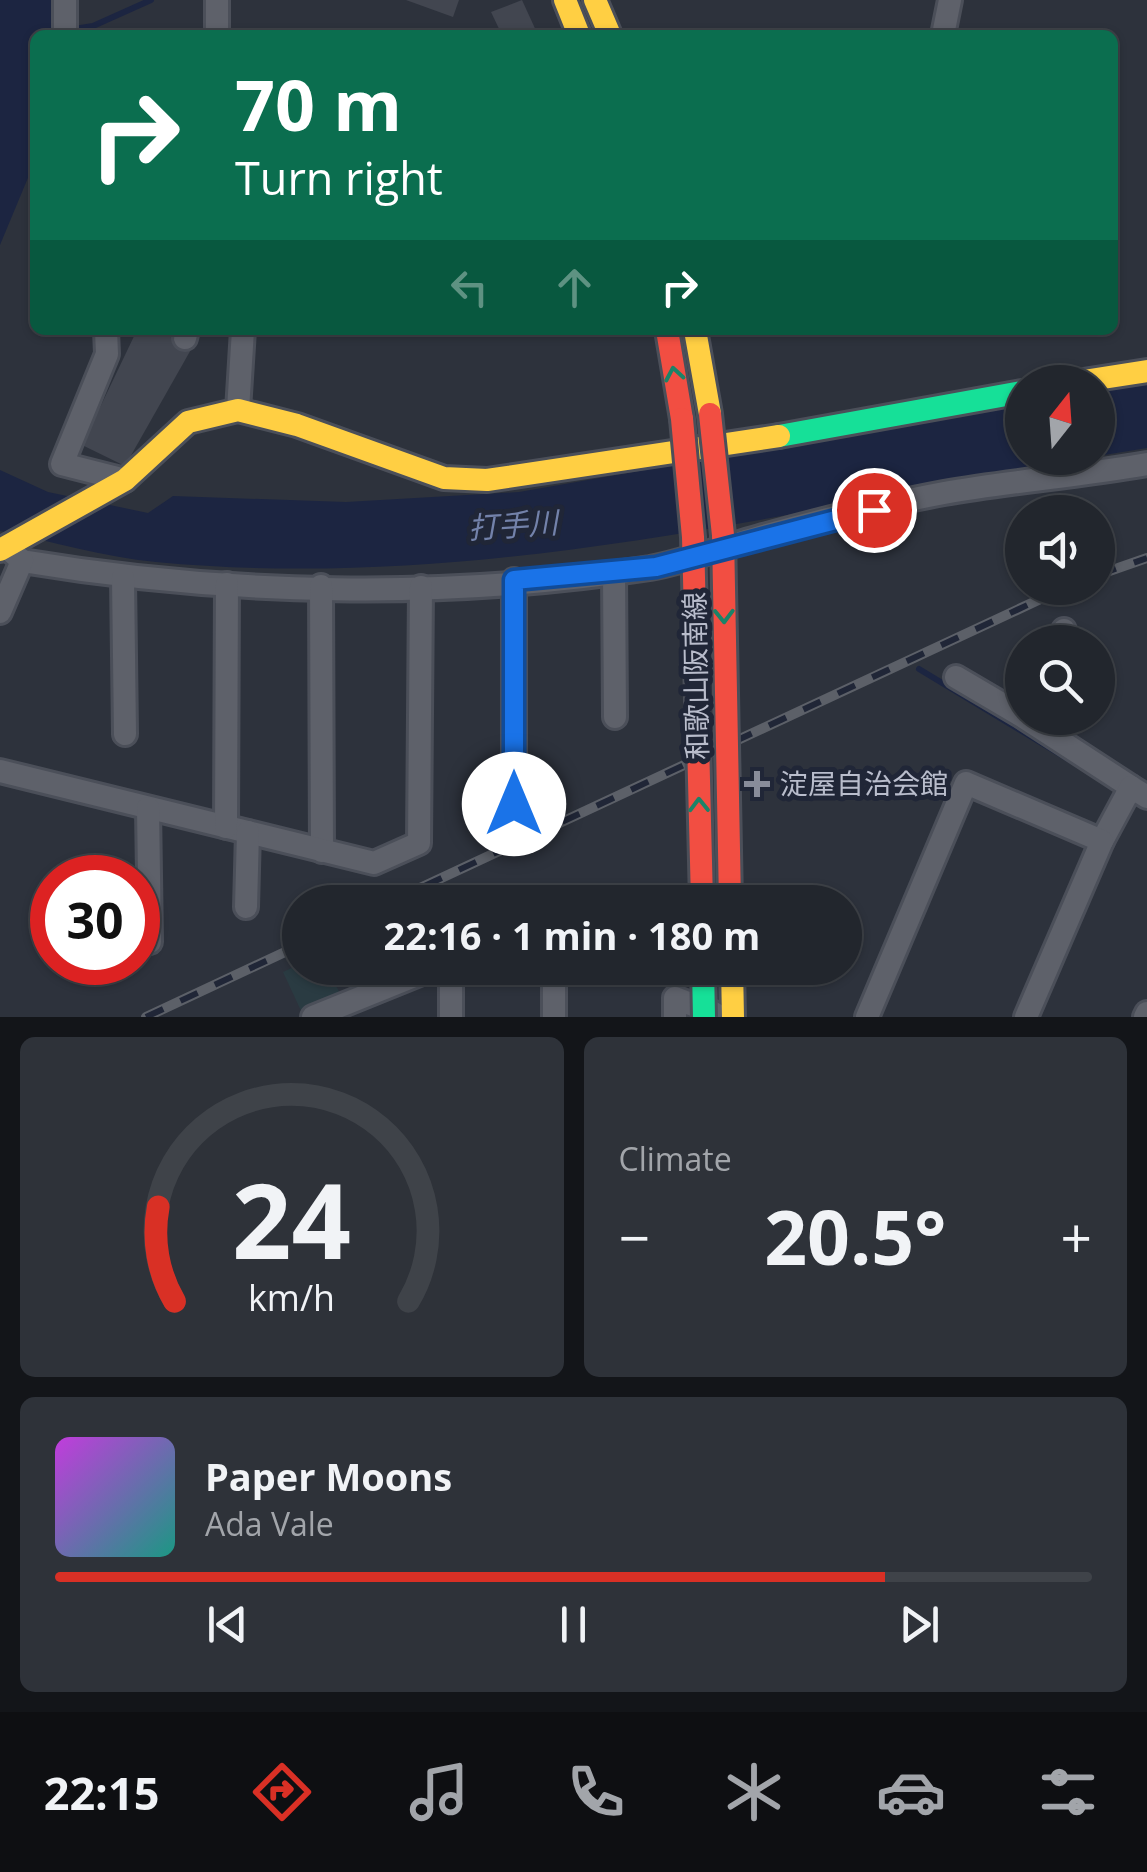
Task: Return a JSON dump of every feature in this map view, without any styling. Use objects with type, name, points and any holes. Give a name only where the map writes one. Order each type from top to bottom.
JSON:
[{"type":"main road","points":[[564,0],[576,30]]},
{"type":"main road","points":[[595,0],[608,30]]},
{"type":"main road","name":"和歌山阪南線","points":[[667,335],[682,419],[694,537],[702,885]]},
{"type":"main road","name":"和歌山阪南線","points":[[696,335],[710,414],[722,535],[730,885]]},
{"type":"main road","points":[[1115,376],[1147,371]]},
{"type":"main road","points":[[14,550],[125,480],[188,422],[238,410],[297,425],[444,478],[487,480],[766,438],[1005,395]]},
{"type":"main road","points":[[703,985],[704,1017]]},
{"type":"main road","points":[[732,985],[733,1017]]},
{"type":"street","points":[[217,0],[217,30]]},
{"type":"street","points":[[943,30],[950,0]]},
{"type":"street","points":[[106,335],[107,354],[62,464],[125,480]]},
{"type":"street","points":[[238,410],[243,335]]},
{"type":"street","points":[[0,612],[14,550],[123,578],[228,584],[420,587],[614,573],[656,567],[770,534],[944,493],[1147,464]]},
{"type":"street","points":[[614,573],[614,717]]},
{"type":"street","points":[[123,578],[124,734]]},
{"type":"street","points":[[514,580],[514,804]]},
{"type":"street","points":[[228,584],[237,829],[246,907]]},
{"type":"street","points":[[321,586],[322,850]]},
{"type":"street","points":[[0,771],[374,864],[419,843],[420,587]]},
{"type":"street","points":[[956,677],[1005,706]]},
{"type":"street","points":[[1026,1017],[1102,842],[1139,792],[1052,735]]},
{"type":"street","points":[[867,1017],[966,783],[1102,842]]},
{"type":"street","points":[[148,808],[149,855]]},
{"type":"street","points":[[313,1017],[392,985]]},
{"type":"street","points":[[451,985],[451,1017]]},
{"type":"street","points":[[554,987],[554,1017]]},
{"type":"street","points":[[675,1017],[674,998],[723,1017]]},
{"type":"shaded area","points":[[289,985],[336,985],[341,996],[302,1013]]},
{"type":"water","points":[[0,0],[55,0],[55,30],[30,30],[30,173],[0,245]]},
{"type":"water","points":[[1147,383],[1147,448],[1115,453],[1115,388]]},
{"type":"water","name":"打手川","points":[[1005,407],[1005,474],[743,523],[509,557],[392,566],[274,568],[156,562],[0,531],[0,470],[48,492],[148,513],[173,496],[346,502],[519,492]]},
{"type":"building","points":[[406,0],[459,0],[453,17]]},
{"type":"building","points":[[522,0],[536,30],[500,30],[491,12]]},
{"type":"building","points":[[135,335],[166,335],[193,346],[125,466],[82,445]]},
{"type":"waterway","points":[[68,30],[93,26],[151,0]]},
{"type":"waterway","points":[[919,669],[1073,762]]},
{"type":"railway","points":[[1115,569],[1147,558]]},
{"type":"railway","points":[[426,885],[1028,605]]},
{"type":"railway","points":[[146,1017],[282,953]]},
{"type":"traffic: fast","points":[[779,436],[1005,395]]},
{"type":"traffic: fast","points":[[703,985],[704,1017]]},
{"type":"traffic: slow","points":[[565,0],[577,30]]},
{"type":"traffic: slow","points":[[595,0],[608,30]]},
{"type":"traffic: slow","points":[[696,335],[710,414]]},
{"type":"traffic: slow","points":[[1115,376],[1147,371]]},
{"type":"traffic: slow","points":[[0,550],[125,480],[188,422],[238,410],[297,425],[444,478],[487,480],[779,436]]},
{"type":"traffic: slow","points":[[732,985],[733,1017]]},
{"type":"traffic: jam","points":[[668,335],[682,419]]},
{"type":"traffic: jam","points":[[710,414],[723,535],[730,885]]},
{"type":"traffic: jam","points":[[682,419],[693,537],[702,885]]},
{"type":"place","name":"淀屋自治会館","points":[[757,784]]},
{"type":"route","points":[[514,804],[514,580],[656,567],[770,534],[874,510]]}]
